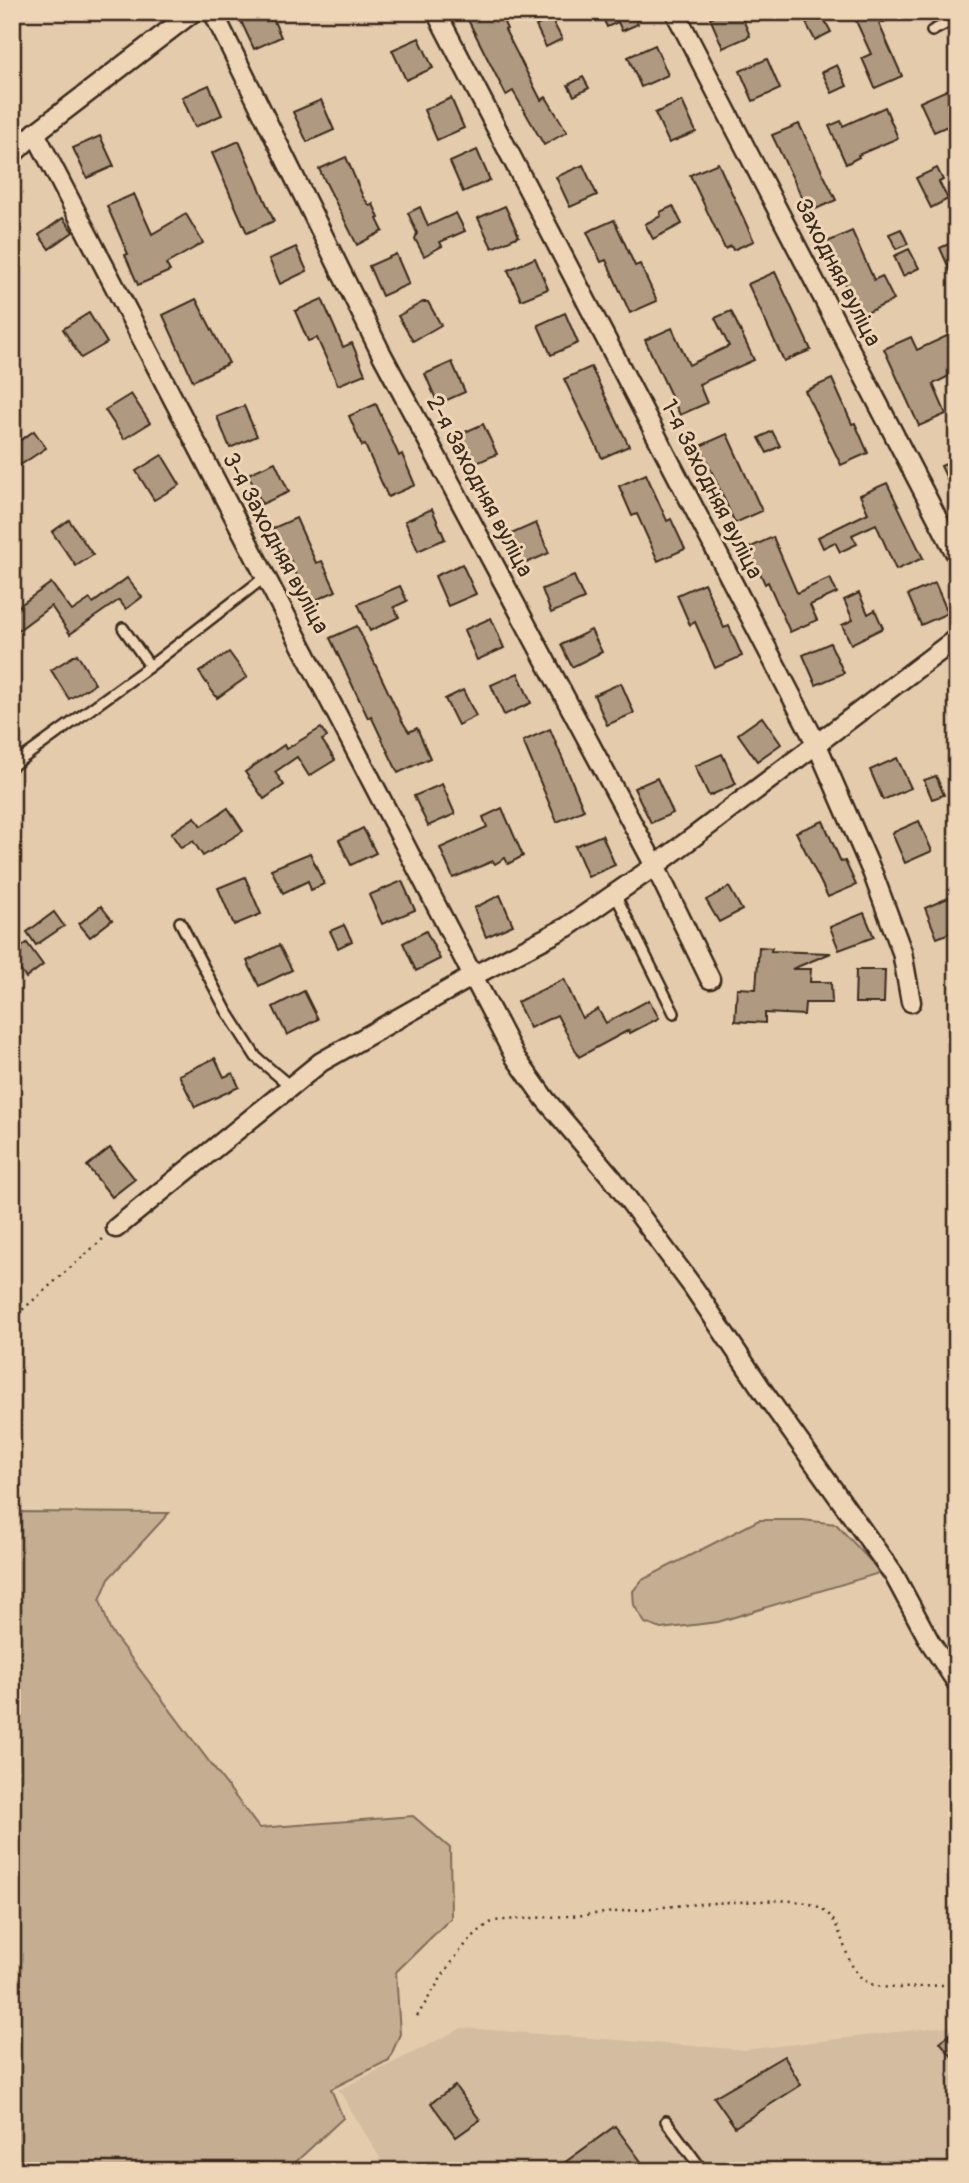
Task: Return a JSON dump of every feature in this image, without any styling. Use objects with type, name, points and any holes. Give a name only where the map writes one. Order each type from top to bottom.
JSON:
[{"type":"street","points":[[15,152],[35,133],[193,12]]},
{"type":"street","name":"2-я Заходняя вуліца","points":[[213,12],[381,353],[655,866],[710,979]]},
{"type":"street","name":"1-я Заходняя вуліца","points":[[436,12],[817,745],[873,874],[902,952],[911,1002]]},
{"type":"street","name":"Заходняя вуліца","points":[[675,12],[957,556]]},
{"type":"street","name":"3-я Заходняя вуліца","points":[[35,133],[515,1057],[545,1099],[613,1179],[693,1287],[765,1394],[894,1575],[930,1642],[957,1683]]},
{"type":"street","points":[[116,1228],[321,1062],[473,976],[567,927],[655,866],[957,638]]},
{"type":"lane","points":[[932,31],[957,18]]},
{"type":"lane","points":[[12,766],[150,666],[265,577]]},
{"type":"lane","points":[[123,628],[150,666]]},
{"type":"lane","points":[[615,894],[674,1013]]},
{"type":"lane","points":[[180,922],[226,1010],[256,1057],[290,1086]]},
{"type":"lane","points":[[667,2121],[703,2171]]},
{"type":"path","points":[[12,1319],[116,1228]]},
{"type":"path","points":[[417,2015],[469,1941],[480,1928],[494,1921],[693,1903],[783,1901],[815,1905],[837,1925],[854,1971],[864,1981],[880,1987],[900,1988],[957,1984]]},
{"type":"shaded area","points":[[12,1512],[169,1513],[109,1578],[100,1600],[110,1630],[259,1828],[413,1816],[450,1848],[451,1918],[396,1972],[400,2034],[389,2060],[331,2089],[343,2118],[286,2171],[12,2171]]},
{"type":"shaded area","points":[[759,1520],[803,1520],[836,1524],[879,1570],[876,1574],[718,1622],[661,1629],[645,1623],[634,1605],[633,1591],[642,1580]]},
{"type":"shaded area","points":[[957,2025],[957,2171],[388,2171],[339,2090],[462,2028],[745,2050]]},
{"type":"building","points":[[255,12],[270,12],[281,37],[254,49],[240,19]]},
{"type":"building","points":[[464,12],[499,12],[507,29],[505,30],[541,100],[546,97],[567,132],[544,145],[513,91],[506,95]]},
{"type":"building","points":[[600,12],[639,12],[634,15],[638,24],[622,31],[618,22],[607,27]]},
{"type":"building","points":[[722,12],[740,12],[750,36],[723,48],[710,18]]},
{"type":"building","points":[[852,12],[905,12],[879,24],[902,76],[875,88],[862,58],[871,54]]},
{"type":"building","points":[[822,15],[831,32],[815,40],[806,23]]},
{"type":"building","points":[[551,18],[562,39],[546,47],[536,26]]},
{"type":"building","points":[[419,38],[433,68],[406,80],[392,50]]},
{"type":"building","points":[[655,45],[668,75],[641,87],[628,57]]},
{"type":"building","points":[[767,59],[780,89],[753,101],[740,71]]},
{"type":"building","points":[[837,65],[847,86],[832,93],[822,72]]},
{"type":"building","points":[[583,77],[589,88],[574,96],[568,85]]},
{"type":"building","points":[[209,85],[222,115],[195,127],[182,97]]},
{"type":"building","points":[[947,90],[957,112],[957,122],[934,132],[920,102]]},
{"type":"building","points":[[451,98],[464,128],[437,140],[424,110]]},
{"type":"building","points":[[321,100],[334,130],[307,142],[293,112]]},
{"type":"building","points":[[682,101],[696,132],[669,143],[655,113]]},
{"type":"building","points":[[885,107],[898,138],[858,155],[859,157],[846,164],[829,126],[841,121],[843,126]]},
{"type":"building","points":[[799,124],[836,200],[809,212],[772,135]]},
{"type":"building","points":[[100,136],[114,166],[87,178],[73,148]]},
{"type":"building","points":[[239,141],[274,221],[247,233],[212,153]]},
{"type":"building","points":[[477,150],[490,180],[463,192],[450,162]]},
{"type":"building","points":[[346,157],[363,197],[370,206],[373,204],[383,231],[357,245],[319,169]]},
{"type":"building","points":[[718,163],[754,241],[733,250],[731,246],[725,249],[690,175]]},
{"type":"building","points":[[583,165],[597,195],[570,207],[556,177]]},
{"type":"building","points":[[937,168],[943,180],[939,182],[948,199],[931,208],[916,178]]},
{"type":"building","points":[[134,194],[152,234],[186,214],[203,243],[166,264],[170,271],[138,285],[107,206]]},
{"type":"building","points":[[505,206],[519,236],[492,248],[478,218]]},
{"type":"building","points":[[673,206],[682,224],[653,239],[645,224]]},
{"type":"building","points":[[420,207],[428,226],[456,213],[465,231],[440,242],[442,246],[424,256],[415,239],[417,233],[408,213]]},
{"type":"building","points":[[63,218],[73,232],[49,249],[39,235]]},
{"type":"building","points":[[614,220],[635,266],[640,264],[657,301],[630,313],[606,260],[601,262],[587,232]]},
{"type":"building","points":[[901,229],[908,244],[896,249],[889,234]]},
{"type":"building","points":[[852,231],[874,280],[882,276],[894,300],[860,316],[825,243]]},
{"type":"building","points":[[957,240],[957,286],[940,248]]},
{"type":"building","points":[[296,247],[307,271],[280,284],[269,259]]},
{"type":"building","points":[[909,249],[919,268],[903,276],[894,256]]},
{"type":"building","points":[[396,254],[409,284],[382,296],[369,266]]},
{"type":"building","points":[[535,258],[548,289],[521,300],[508,270]]},
{"type":"building","points":[[775,272],[811,350],[784,361],[748,284]]},
{"type":"building","points":[[196,299],[229,363],[193,381],[163,315]]},
{"type":"building","points":[[322,299],[343,347],[352,343],[365,374],[338,385],[317,338],[308,341],[295,311]]},
{"type":"building","points":[[423,302],[428,302],[441,325],[413,341],[398,316]]},
{"type":"building","points":[[731,311],[754,360],[699,384],[707,403],[680,415],[645,340],[672,328],[689,365],[729,346],[715,318]]},
{"type":"building","points":[[89,313],[107,343],[81,358],[63,329]]},
{"type":"building","points":[[565,313],[578,343],[551,355],[538,325]]},
{"type":"building","points":[[951,334],[957,346],[957,372],[933,384],[946,414],[919,426],[884,349],[911,337],[917,350]]},
{"type":"building","points":[[452,362],[465,392],[438,404],[425,374]]},
{"type":"building","points":[[591,367],[629,446],[602,458],[564,379]]},
{"type":"building","points":[[832,379],[868,453],[841,465],[805,391]]},
{"type":"building","points":[[131,394],[150,423],[124,439],[105,410]]},
{"type":"building","points":[[376,404],[415,485],[388,497],[349,416]]},
{"type":"building","points":[[244,406],[257,436],[230,448],[217,417]]},
{"type":"building","points":[[483,424],[497,454],[470,466],[456,436]]},
{"type":"building","points":[[34,431],[46,448],[19,466],[12,456],[12,446]]},
{"type":"building","points":[[772,431],[780,446],[767,453],[759,438]]},
{"type":"building","points":[[727,434],[762,511],[735,523],[700,446]]},
{"type":"building","points":[[162,455],[180,485],[154,500],[136,471]]},
{"type":"building","points":[[957,459],[957,500],[941,466]]},
{"type":"building","points":[[275,462],[289,492],[262,504],[248,474]]},
{"type":"building","points":[[646,474],[667,521],[671,519],[685,549],[658,561],[637,514],[632,516],[619,486]]},
{"type":"building","points":[[887,483],[923,558],[896,570],[876,524],[852,535],[857,544],[840,552],[835,542],[823,548],[818,537],[868,513],[860,495]]},
{"type":"building","points":[[432,509],[445,539],[418,551],[405,521]]},
{"type":"building","points":[[296,518],[316,563],[322,561],[336,591],[309,603],[289,557],[282,560],[269,530]]},
{"type":"building","points":[[69,520],[93,555],[76,566],[52,532]]},
{"type":"building","points":[[536,523],[549,553],[522,565],[509,535]]},
{"type":"building","points":[[773,537],[797,593],[830,578],[837,593],[810,605],[817,620],[790,632],[768,582],[765,584],[749,548]]},
{"type":"building","points":[[462,564],[476,594],[448,606],[435,576]]},
{"type":"building","points":[[574,576],[584,599],[551,613],[542,589]]},
{"type":"building","points":[[127,578],[142,597],[126,609],[119,600],[70,634],[51,606],[12,635],[12,611],[51,583],[72,611],[90,599],[93,603]]},
{"type":"building","points":[[704,583],[724,628],[729,626],[742,656],[715,668],[695,622],[690,625],[677,595]]},
{"type":"building","points":[[935,583],[948,613],[921,625],[908,595]]},
{"type":"building","points":[[400,586],[407,601],[394,607],[399,617],[370,631],[358,604]]},
{"type":"building","points":[[859,593],[868,614],[875,610],[883,628],[851,644],[842,625],[853,620],[844,600]]},
{"type":"building","points":[[491,618],[504,648],[477,660],[464,630]]},
{"type":"building","points":[[357,626],[402,721],[409,732],[417,728],[430,758],[398,773],[330,638]]},
{"type":"building","points":[[591,630],[602,652],[572,667],[561,645]]},
{"type":"building","points":[[830,643],[844,673],[816,685],[803,655]]},
{"type":"building","points":[[229,652],[247,677],[217,698],[199,672]]},
{"type":"building","points":[[77,654],[95,684],[69,699],[51,670]]},
{"type":"building","points":[[518,673],[531,703],[504,715],[491,685]]},
{"type":"building","points":[[621,683],[634,713],[607,725],[594,695]]},
{"type":"building","points":[[463,690],[476,716],[458,725],[445,699]]},
{"type":"building","points":[[762,717],[781,744],[757,761],[738,734]]},
{"type":"building","points":[[321,728],[327,737],[322,740],[335,760],[309,776],[297,757],[275,772],[284,785],[264,799],[245,772],[284,745],[286,749]]},
{"type":"building","points":[[550,729],[584,810],[557,822],[523,741]]},
{"type":"building","points":[[722,754],[736,784],[709,796],[695,766]]},
{"type":"building","points":[[897,758],[911,788],[883,800],[870,770]]},
{"type":"building","points":[[936,776],[944,795],[932,799],[924,780]]},
{"type":"building","points":[[657,778],[673,813],[651,823],[634,788]]},
{"type":"building","points":[[442,784],[455,814],[428,826],[414,796]]},
{"type":"building","points":[[228,808],[243,831],[203,856],[193,841],[181,848],[171,833],[195,817],[201,826]]},
{"type":"building","points":[[502,808],[523,856],[508,864],[505,858],[495,864],[493,861],[453,878],[440,848],[487,827],[483,817]]},
{"type":"building","points":[[823,821],[841,862],[845,861],[856,885],[828,897],[796,832]]},
{"type":"building","points":[[919,821],[932,851],[905,863],[892,833]]},
{"type":"building","points":[[363,828],[376,853],[351,865],[339,840]]},
{"type":"building","points":[[602,835],[615,865],[588,877],[575,846]]},
{"type":"building","points":[[310,853],[324,884],[311,890],[308,881],[283,893],[271,869]]},
{"type":"building","points":[[245,877],[261,914],[234,925],[218,888]]},
{"type":"building","points":[[402,881],[415,910],[382,924],[369,895]]},
{"type":"building","points":[[729,887],[742,910],[719,922],[706,900]]},
{"type":"building","points":[[957,894],[957,930],[937,938],[925,908]]},
{"type":"building","points":[[500,895],[513,925],[486,937],[474,908]]},
{"type":"building","points":[[101,906],[112,920],[90,937],[79,924]]},
{"type":"building","points":[[54,912],[64,926],[36,945],[27,932]]},
{"type":"building","points":[[864,913],[874,937],[839,950],[830,927]]},
{"type":"building","points":[[344,925],[352,941],[338,948],[330,931]]},
{"type":"building","points":[[426,931],[440,959],[416,971],[403,943]]},
{"type":"building","points":[[27,943],[43,965],[26,978],[12,959],[12,954]]},
{"type":"building","points":[[279,945],[292,970],[259,986],[247,961]]},
{"type":"building","points":[[759,947],[772,948],[771,951],[831,953],[792,969],[811,969],[810,982],[831,982],[832,1003],[805,1003],[804,1015],[765,1013],[765,1023],[735,1021],[737,988],[756,989]]},
{"type":"building","points":[[856,970],[885,970],[884,1003],[855,1003]]},
{"type":"building","points":[[564,979],[582,1018],[598,1009],[606,1023],[649,1000],[659,1018],[630,1033],[629,1030],[579,1057],[557,1015],[530,1028],[517,1002]]},
{"type":"building","points":[[304,991],[318,1019],[287,1035],[273,1007]]},
{"type":"building","points":[[215,1058],[224,1077],[233,1073],[239,1087],[195,1107],[179,1075]]},
{"type":"building","points":[[110,1148],[135,1179],[112,1197],[87,1166]]},
{"type":"building","points":[[957,2029],[957,2063],[940,2042]]},
{"type":"building","points":[[784,2056],[801,2085],[735,2127],[714,2097]]},
{"type":"building","points":[[455,2086],[480,2120],[456,2137],[431,2103]]},
{"type":"building","points":[[615,2126],[648,2171],[553,2171]]}]
